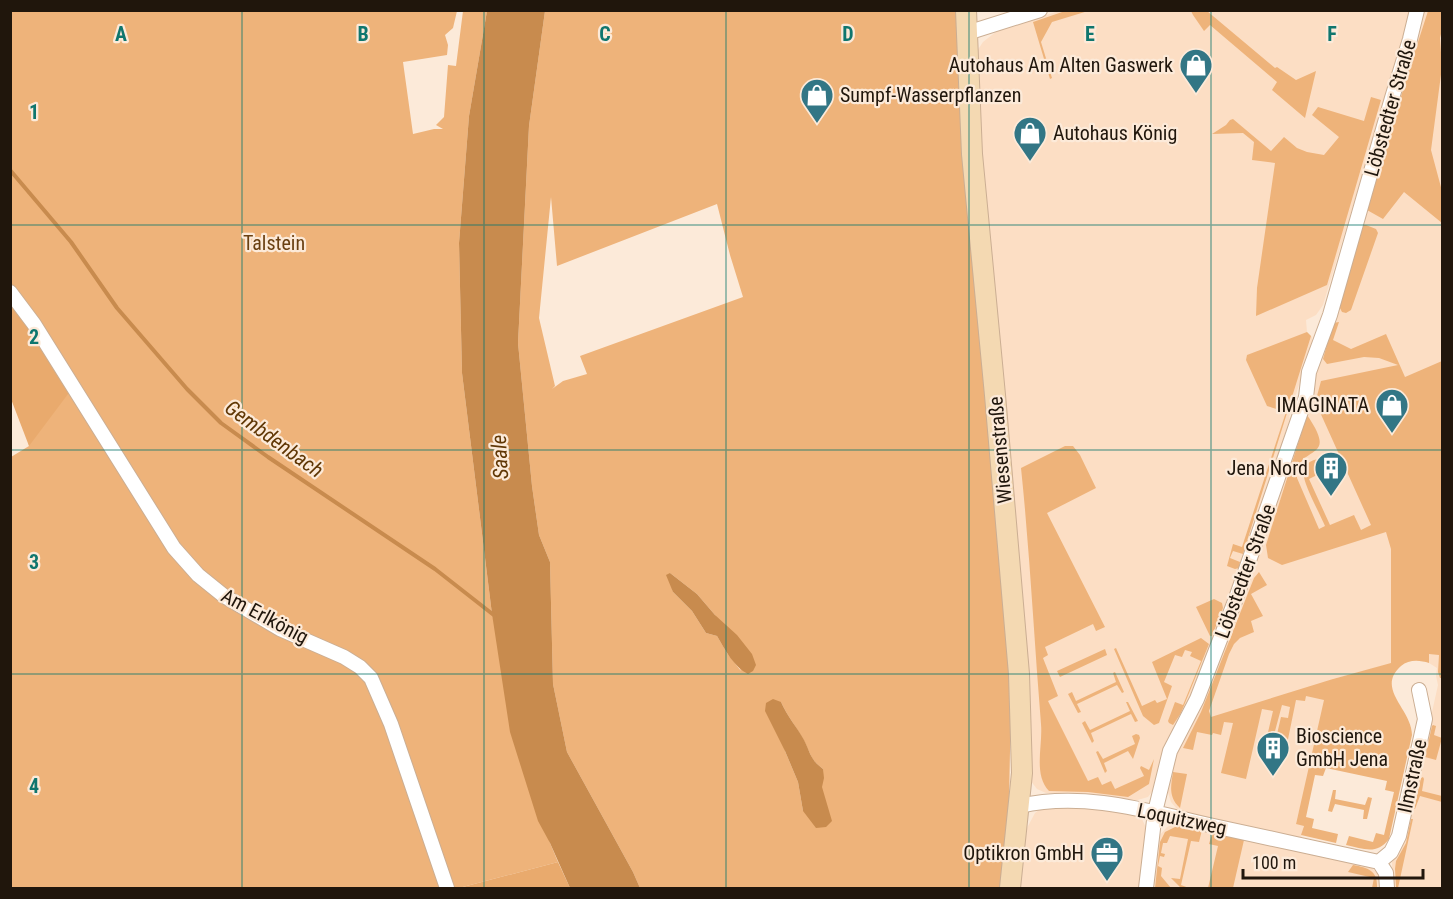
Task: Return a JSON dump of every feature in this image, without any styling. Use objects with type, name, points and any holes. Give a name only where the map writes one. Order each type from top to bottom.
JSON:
[{"type":"street","name":"Wiesenstraße","points":[[966,10],[972,154],[1019,674],[1022,773],[1010,888]]},
{"type":"street","points":[[967,33],[1040,10]]},
{"type":"street","name":"Löbstedter Straße","points":[[1146,888],[1155,812],[1170,751],[1194,705],[1223,633],[1306,397],[1310,372],[1330,315],[1418,10]]},
{"type":"street","name":"Am Erlkönig","points":[[10,292],[34,324],[174,548],[198,575],[224,596],[280,629],[344,657],[360,667],[371,678],[391,724],[447,888]]},
{"type":"street","name":"Ilmstraße","points":[[1379,862],[1391,852],[1399,836],[1425,719],[1419,690]]},
{"type":"street","name":"Loquitzweg","points":[[1020,806],[1034,802],[1086,801],[1155,812],[1379,862]]},
{"type":"street","points":[[1379,862],[1386,873],[1388,888]]},
{"type":"shaded area","points":[[1059,11],[1412,11],[1323,305],[1316,315],[1306,320],[1307,332],[1312,337],[1312,343],[1242,566],[1239,568],[1224,613],[1157,785],[1148,797],[1134,801],[1092,794],[1046,793],[1037,789],[1030,780],[979,154],[976,59],[977,51],[983,42],[997,31]]},
{"type":"shaded area","points":[[1424,11],[1442,11],[1442,888],[1393,888],[1392,862],[1403,843],[1438,685],[1437,668],[1429,663],[1428,654],[1333,679],[1296,823],[1304,825],[1301,838],[1184,812],[1177,809],[1171,802],[1167,789],[1173,759],[1197,710]]},
{"type":"shaded area","points":[[10,300],[71,390],[29,446],[11,399]]},
{"type":"shaded area","points":[[1091,805],[1139,815],[1142,819],[1147,830],[1141,888],[1019,888],[1027,828],[1035,813],[1047,806]]},
{"type":"shaded area","points":[[1176,823],[1369,865],[1379,875],[1380,888],[1151,888],[1159,836],[1167,827]]},
{"type":"shaded area","points":[[558,862],[570,888],[459,888]]},
{"type":"green space","name":"Talstein","points":[[10,11],[457,11],[453,28],[445,35],[448,45],[447,55],[403,62],[413,134],[443,129],[436,125],[444,117],[448,65],[456,66],[463,11],[487,11],[469,116],[459,243],[462,373],[492,614],[550,843],[558,862],[459,888],[11,888],[11,457],[29,446],[11,300]]},
{"type":"green space","points":[[545,11],[957,11],[958,78],[1004,589],[1011,699],[1009,804],[1002,888],[640,888],[567,752],[553,684],[550,562],[539,535],[518,343],[529,126]],"holes":[[[551,197],[557,266],[717,204],[743,297],[580,356],[587,374],[563,381],[552,389],[555,386],[539,318]],[[670,573],[697,594],[715,615],[741,671],[717,636],[706,633],[692,611],[673,592]],[[781,702],[813,759],[823,769],[820,787],[803,811],[798,782],[785,751]]]},
{"type":"green space","points":[[1065,11],[1088,11],[1052,22],[1041,42],[1052,78],[1050,79],[1033,22]]},
{"type":"green space","points":[[1191,11],[1207,11],[1275,68],[1277,67],[1296,80],[1316,71],[1305,118],[1272,90],[1277,82],[1210,25],[1204,31]]},
{"type":"green space","points":[[1428,11],[1442,11],[1440,38],[1442,67],[1431,150],[1442,191],[1442,223],[1404,192],[1383,219],[1367,210]]},
{"type":"green space","points":[[1371,97],[1381,100],[1327,285],[1256,316],[1257,288],[1275,163],[1252,160],[1254,142],[1243,133],[1212,134],[1233,119],[1271,151],[1284,137],[1297,148],[1324,155],[1339,137],[1312,115],[1318,107],[1364,121]]},
{"type":"green space","points":[[1362,225],[1376,229],[1378,233],[1351,310],[1346,313],[1342,312],[1339,306]]},
{"type":"green space","points":[[1339,322],[1333,340],[1351,349],[1386,334],[1405,377],[1442,361],[1442,678],[1438,672],[1439,655],[1429,654],[1429,663],[1407,662],[1394,675],[1393,691],[1407,716],[1412,735],[1389,839],[1380,847],[1370,850],[1346,845],[1349,836],[1373,842],[1376,833],[1384,835],[1394,792],[1385,790],[1387,781],[1326,768],[1323,776],[1315,775],[1306,817],[1314,819],[1312,828],[1338,834],[1336,843],[1301,835],[1304,826],[1296,824],[1324,700],[1306,696],[1305,701],[1296,700],[1286,749],[1274,747],[1281,717],[1288,718],[1290,707],[1282,705],[1271,746],[1265,745],[1273,711],[1262,709],[1246,779],[1221,773],[1233,723],[1224,722],[1221,735],[1197,732],[1193,750],[1183,748],[1201,712],[1254,578],[1259,572],[1267,585],[1251,594],[1263,616],[1251,621],[1254,632],[1240,638],[1234,644],[1209,711],[1211,717],[1391,663],[1391,549],[1386,532],[1282,565],[1268,558],[1266,545],[1307,415],[1320,440],[1319,447],[1303,460],[1297,478],[1319,529],[1325,526],[1305,482],[1304,471],[1309,462],[1319,459],[1333,467],[1309,479],[1330,525],[1354,515],[1361,530],[1371,525],[1319,410],[1322,408],[1317,396],[1321,381],[1398,365],[1379,358],[1364,357],[1327,364],[1323,359],[1333,323]]},
{"type":"green space","points":[[1307,332],[1311,336],[1243,554],[1233,551],[1230,558],[1240,562],[1239,568],[1235,569],[1227,566],[1233,544],[1242,547],[1286,412],[1267,406],[1246,360],[1247,355]]},
{"type":"green space","points":[[1065,446],[1073,446],[1080,455],[1096,488],[1047,513],[1105,627],[1096,631],[1093,624],[1045,647],[1048,655],[1043,658],[1058,696],[1048,701],[1088,781],[1098,777],[1102,785],[1111,781],[1115,789],[1144,776],[1141,766],[1149,770],[1154,759],[1149,784],[1128,797],[1088,792],[1049,791],[1041,776],[1041,724],[1021,468]]},
{"type":"green space","points":[[1214,599],[1222,603],[1223,608],[1212,636],[1210,636],[1196,607]]},
{"type":"green space","points":[[1201,638],[1209,644],[1181,713],[1173,725],[1169,723],[1175,702],[1183,705],[1201,661],[1190,656],[1192,652],[1185,650],[1182,657],[1175,655],[1164,682],[1172,686],[1159,723],[1154,725],[1143,716],[1114,649],[1116,648],[1142,706],[1155,700],[1157,703],[1167,699],[1152,662]]},
{"type":"green space","points":[[1105,649],[1107,655],[1060,677],[1057,671]]},
{"type":"green space","points":[[1115,672],[1124,692],[1122,693],[1117,685],[1077,704],[1081,712],[1078,713],[1068,694],[1072,692],[1076,701],[1116,682],[1113,673]]},
{"type":"green space","points":[[1126,702],[1138,721],[1135,722],[1131,714],[1091,733],[1094,741],[1092,743],[1082,723],[1085,721],[1090,730],[1130,711]]},
{"type":"green space","points":[[1433,725],[1436,726],[1434,735],[1442,738],[1436,760],[1425,757]]},
{"type":"green space","points":[[1136,734],[1140,738],[1133,759],[1128,751],[1104,763],[1107,771],[1105,773],[1096,752],[1098,751],[1103,759],[1135,744],[1132,736]]},
{"type":"green space","points":[[1173,772],[1187,774],[1180,808],[1172,795]]},
{"type":"green space","points":[[1423,777],[1422,791],[1442,796],[1442,802],[1420,796],[1414,809],[1421,778]]},
{"type":"green space","points":[[1333,790],[1336,790],[1335,799],[1365,805],[1368,797],[1372,798],[1367,819],[1363,819],[1364,810],[1335,804],[1332,812],[1328,811]]},
{"type":"green space","points":[[1411,819],[1413,819],[1398,888],[1396,887],[1396,861],[1406,843]]},
{"type":"green space","points":[[1179,825],[1202,830],[1199,842],[1191,841],[1181,885],[1189,888],[1181,888],[1171,878],[1180,879],[1188,839],[1170,836],[1167,843],[1163,843],[1161,853],[1165,854],[1164,857],[1160,856],[1158,866],[1162,868],[1161,876],[1171,888],[1155,888],[1160,842],[1165,832]]},
{"type":"green space","points":[[1214,833],[1244,840],[1233,888],[1208,888],[1218,846],[1209,844]]},
{"type":"green space","points":[[1353,865],[1371,871],[1376,878],[1377,888],[1372,888],[1374,878],[1348,872]]},
{"type":"water","name":"Saale","points":[[487,11],[545,11],[529,126],[518,343],[539,535],[550,562],[553,684],[567,752],[640,888],[570,888],[538,821],[510,732],[492,614],[462,373],[459,243],[469,116]]},
{"type":"water","points":[[670,573],[697,594],[737,635],[752,654],[756,665],[753,671],[748,674],[738,667],[717,636],[706,633],[692,611],[673,592],[666,575]]},
{"type":"water","points":[[773,699],[781,702],[813,759],[823,769],[822,787],[832,821],[826,827],[816,828],[803,811],[798,782],[765,711],[766,703]]},
{"type":"waterway","name":"Gembdenbach","points":[[10,170],[71,242],[117,308],[187,389],[221,423],[435,569],[495,616]]},
{"type":"place","name":"Autohaus Am Alten Gaswerk","points":[[1196,94]]},
{"type":"place","name":"Sumpf-Wasserpflanzen","points":[[817,124]]},
{"type":"place","name":"Autohaus König","points":[[1030,162]]},
{"type":"place","name":"IMAGINATA","points":[[1392,434]]},
{"type":"place","name":"Jena Nord","points":[[1331,497]]},
{"type":"place","name":"Bioscience GmbH Jena","points":[[1273,777]]},
{"type":"place","name":"Optikron GmbH","points":[[1107,882]]}]
